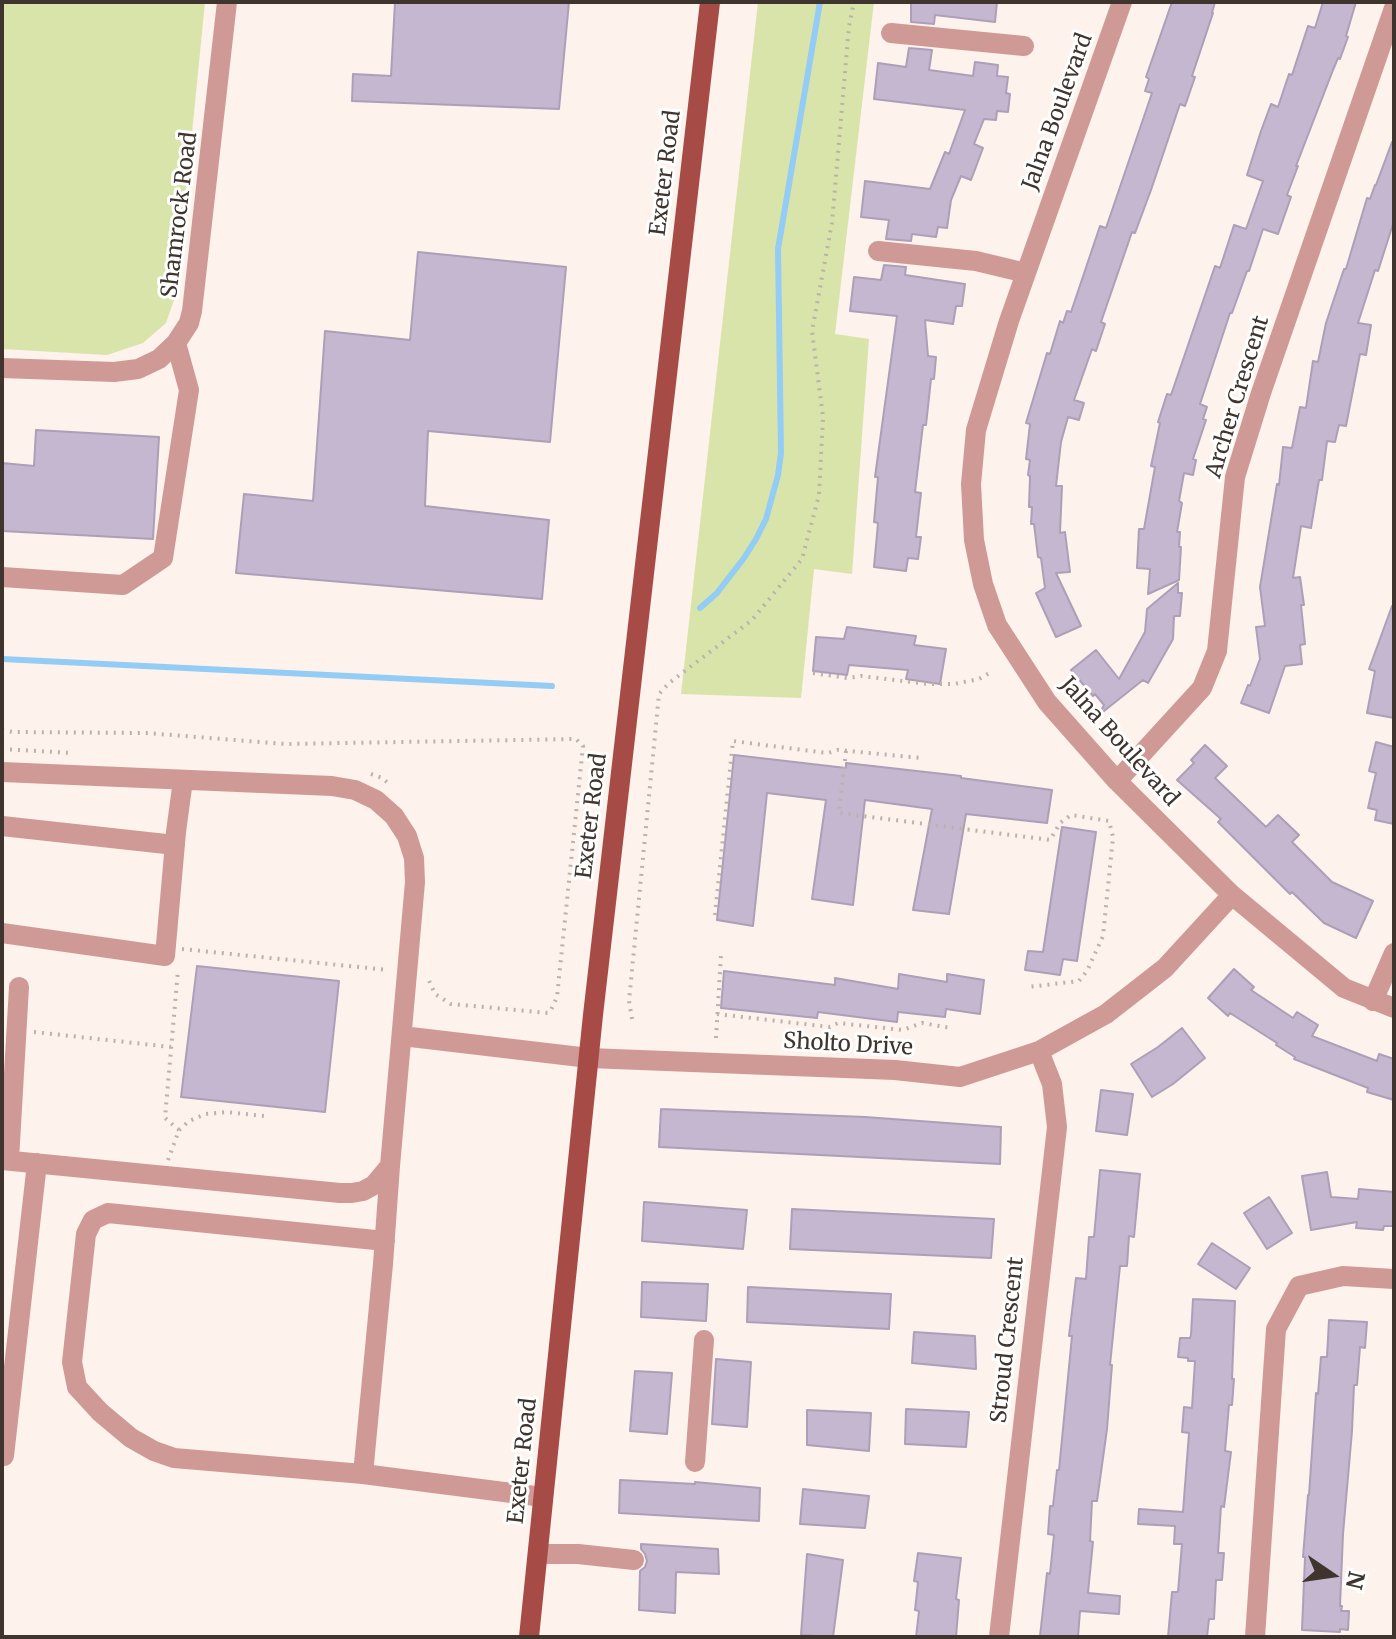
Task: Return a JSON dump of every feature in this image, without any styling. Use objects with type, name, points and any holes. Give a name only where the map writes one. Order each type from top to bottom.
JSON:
[{"type":"main road","name":"Exeter Road","points":[[529,1637],[589,1058],[710,2]]},
{"type":"street","name":"Shamrock Road","points":[[2,368],[114,372],[138,369],[159,359],[176,343],[189,323],[227,2]]},
{"type":"street","name":"Jalna Boulevard","points":[[1122,2],[1026,273],[976,430],[971,484],[974,540],[983,584],[997,625],[1047,702],[1117,781],[1232,895],[1344,988],[1394,1008]]},
{"type":"street","name":"Archer Crescent","points":[[1117,781],[1202,688],[1217,651],[1235,477],[1266,378],[1394,8]]},
{"type":"street","points":[[891,33],[1024,46]]},
{"type":"street","points":[[878,251],[976,261],[1026,273]]},
{"type":"street","points":[[2,577],[123,585],[163,558],[189,390],[176,343]]},
{"type":"street","points":[[2,772],[332,786],[355,790],[376,800],[394,816],[407,836],[414,858],[415,882],[363,1474]]},
{"type":"street","points":[[2,933],[165,956],[183,780]]},
{"type":"street","points":[[2,826],[175,845]]},
{"type":"street","name":"Sholto Drive","points":[[402,1036],[589,1058],[895,1070],[960,1077],[1039,1051],[1106,1014],[1165,968],[1232,895]]},
{"type":"street","points":[[1373,1001],[1394,953]]},
{"type":"street","points":[[19,987],[6,1160],[352,1193],[374,1185],[390,1166]]},
{"type":"street","name":"Stroud Crescent","points":[[999,1637],[1057,1127],[1052,1084],[1039,1051]]},
{"type":"street","points":[[2,1456],[37,1163]]},
{"type":"street","points":[[385,1241],[108,1213],[93,1220],[86,1234],[72,1362],[77,1387],[131,1438],[174,1458],[363,1474],[543,1497]]},
{"type":"street","points":[[1255,1637],[1276,1329],[1299,1286],[1343,1276],[1394,1279]]},
{"type":"street","points":[[695,1462],[704,1340]]},
{"type":"street","points":[[538,1554],[578,1554],[634,1560]]},
{"type":"path","points":[[632,1019],[629,1001],[659,694],[752,620],[802,559],[819,495],[823,417],[812,331],[832,223],[849,26],[854,2]]},
{"type":"path","points":[[813,673],[954,684],[979,679],[993,671]]},
{"type":"path","points":[[2,730],[146,733],[286,744],[576,739],[583,746],[557,997],[548,1013],[451,1004],[435,994],[427,975],[179,948]]},
{"type":"path","points":[[715,915],[733,741],[828,753],[838,750],[922,758]]},
{"type":"path","points":[[2,749],[82,754]]},
{"type":"path","points":[[846,751],[839,813],[1050,840],[1060,823],[1071,815],[1109,821],[1113,837],[1103,936],[1087,971],[1079,981],[1028,987]]},
{"type":"path","points":[[367,773],[382,778],[391,786]]},
{"type":"path","points":[[716,1038],[721,955]]},
{"type":"path","points":[[178,962],[165,1118],[179,1130]]},
{"type":"path","points":[[717,1014],[830,1027],[838,1023],[903,1030],[922,1023],[951,1028]]},
{"type":"path","points":[[17,1030],[171,1047]]},
{"type":"path","points":[[163,1176],[179,1130],[189,1121],[206,1114],[226,1112],[264,1116]]},
{"type":"green space","points":[[2,2],[205,2],[176,294],[166,323],[143,343],[107,355],[2,349]]},
{"type":"green space","points":[[758,2],[874,2],[835,334],[869,339],[852,574],[814,569],[801,698],[681,694]]},
{"type":"building","points":[[395,2],[569,2],[559,109],[352,101],[353,74],[391,76]]},
{"type":"building","points":[[911,2],[997,2],[995,22],[935,15],[934,24],[911,22]]},
{"type":"building","points":[[1172,2],[1215,2],[1185,106],[1180,104],[1101,322],[1105,324],[1096,351],[1092,349],[1074,400],[1084,403],[1079,420],[1068,417],[1061,442],[1056,486],[1062,486],[1060,533],[1065,532],[1070,572],[1056,573],[1081,626],[1056,637],[1036,593],[1045,588],[1034,524],[1031,524],[1032,507],[1029,507],[1030,460],[1026,459],[1030,424],[1026,423],[1060,321],[1063,323],[1067,311],[1071,312],[1100,226],[1106,228],[1152,93],[1145,91],[1149,79],[1146,77]]},
{"type":"building","points":[[1323,2],[1356,2],[1348,37],[1296,166],[1287,195],[1291,197],[1278,234],[1263,229],[1230,313],[1200,404],[1207,407],[1203,419],[1206,420],[1193,459],[1196,460],[1193,475],[1184,473],[1179,501],[1182,503],[1177,532],[1180,532],[1181,547],[1179,580],[1148,594],[1150,569],[1137,568],[1139,529],[1144,529],[1155,467],[1151,466],[1158,422],[1167,394],[1171,395],[1215,266],[1220,268],[1234,225],[1246,229],[1263,181],[1247,175],[1261,131],[1271,104],[1278,107],[1308,26],[1315,28]]},
{"type":"building","points":[[909,48],[932,50],[929,70],[973,76],[975,62],[998,65],[997,76],[1008,77],[1006,93],[1010,94],[1008,112],[997,111],[996,120],[984,119],[974,144],[983,148],[971,180],[961,176],[951,200],[947,228],[938,227],[936,237],[912,234],[911,241],[886,239],[889,220],[861,217],[865,181],[930,189],[945,152],[949,154],[965,110],[874,99],[878,63],[906,67]]},
{"type":"building","points":[[1392,142],[1394,221],[1358,323],[1371,325],[1366,355],[1360,354],[1346,426],[1339,425],[1335,442],[1327,441],[1311,528],[1301,526],[1293,578],[1300,577],[1304,605],[1301,605],[1305,644],[1300,645],[1302,664],[1285,666],[1269,713],[1241,703],[1260,659],[1256,627],[1265,626],[1260,587],[1283,447],[1292,448],[1300,407],[1306,408],[1313,361],[1318,362],[1326,323],[1367,198],[1370,199]]},
{"type":"building","points":[[418,252],[566,267],[550,442],[428,431],[425,506],[549,520],[542,599],[236,573],[244,494],[313,501],[325,331],[410,340]]},
{"type":"building","points":[[884,265],[906,267],[905,275],[965,284],[962,306],[956,306],[953,324],[925,320],[928,356],[936,357],[915,492],[921,493],[916,537],[921,537],[918,559],[908,558],[906,571],[874,567],[878,523],[874,522],[878,477],[875,477],[897,316],[850,311],[854,277],[881,280]]},
{"type":"building","points":[[36,430],[159,437],[153,539],[2,531],[2,463],[34,466]]},
{"type":"building","points":[[1178,583],[1178,593],[1182,593],[1180,616],[1174,616],[1173,639],[1148,683],[1143,680],[1099,715],[1104,705],[1071,670],[1096,650],[1119,679],[1145,632],[1147,609]]},
{"type":"building","points":[[1392,606],[1394,718],[1367,713],[1375,671],[1369,669]]},
{"type":"building","points":[[847,627],[916,636],[914,645],[946,649],[940,684],[906,679],[908,670],[849,665],[847,675],[813,671],[816,637],[844,639]]},
{"type":"building","points":[[1376,742],[1394,747],[1394,824],[1375,820],[1377,810],[1368,808],[1376,773],[1369,771]]},
{"type":"building","points":[[1205,745],[1227,766],[1215,778],[1266,827],[1278,815],[1299,835],[1292,842],[1332,882],[1373,901],[1356,938],[1324,923],[1292,892],[1290,894],[1218,822],[1221,819],[1177,780],[1194,763],[1191,760]]},
{"type":"building","points":[[734,755],[846,768],[846,763],[1052,790],[1047,823],[966,814],[949,914],[913,910],[932,809],[865,800],[853,905],[812,899],[826,800],[767,793],[753,926],[717,920]]},
{"type":"building","points":[[1062,827],[1096,832],[1077,961],[1063,959],[1060,975],[1025,970],[1028,951],[1043,952]]},
{"type":"building","points":[[197,966],[339,981],[325,1112],[181,1097]]},
{"type":"building","points":[[1234,969],[1254,987],[1251,990],[1293,1018],[1297,1012],[1318,1025],[1312,1036],[1377,1061],[1379,1054],[1394,1059],[1394,1100],[1367,1092],[1368,1088],[1294,1059],[1277,1043],[1230,1013],[1228,1016],[1208,998]]},
{"type":"building","points":[[724,971],[835,985],[835,978],[898,989],[899,974],[947,982],[947,974],[984,980],[980,1014],[946,1009],[945,1017],[898,1012],[897,1022],[818,1012],[817,1018],[721,1008]]},
{"type":"building","points":[[1182,1028],[1205,1058],[1152,1097],[1131,1064]]},
{"type":"building","points":[[1101,1090],[1133,1094],[1127,1135],[1096,1131]]},
{"type":"building","points":[[661,1109],[865,1117],[1001,1127],[1000,1164],[659,1147]]},
{"type":"building","points":[[1100,1170],[1140,1174],[1134,1237],[1129,1236],[1127,1266],[1120,1266],[1107,1429],[1097,1501],[1092,1501],[1090,1541],[1093,1542],[1088,1593],[1120,1596],[1119,1614],[1080,1611],[1078,1637],[1040,1636],[1054,1535],[1048,1534],[1050,1506],[1053,1506],[1059,1470],[1076,1278],[1086,1279],[1089,1237],[1094,1237]]},
{"type":"building","points":[[1327,1172],[1331,1197],[1358,1199],[1359,1189],[1394,1192],[1394,1226],[1384,1226],[1383,1230],[1356,1228],[1357,1222],[1311,1230],[1302,1176]]},
{"type":"building","points":[[1269,1197],[1292,1233],[1267,1249],[1244,1213]]},
{"type":"building","points":[[644,1202],[747,1210],[743,1249],[642,1241]]},
{"type":"building","points":[[792,1209],[994,1219],[991,1258],[790,1249]]},
{"type":"building","points":[[1212,1243],[1250,1268],[1236,1289],[1198,1264]]},
{"type":"building","points":[[642,1282],[708,1284],[706,1321],[641,1317]]},
{"type":"building","points":[[748,1287],[891,1294],[889,1329],[747,1322]]},
{"type":"building","points":[[1193,1299],[1235,1301],[1234,1379],[1225,1451],[1231,1452],[1224,1507],[1221,1506],[1218,1553],[1224,1553],[1222,1580],[1216,1580],[1214,1619],[1209,1619],[1207,1637],[1168,1637],[1172,1592],[1178,1592],[1182,1544],[1174,1544],[1175,1526],[1138,1524],[1139,1509],[1183,1512],[1189,1433],[1182,1432],[1184,1407],[1192,1408],[1195,1361],[1178,1357],[1180,1338],[1190,1338],[1191,1335]]},
{"type":"building","points":[[1329,1320],[1367,1322],[1365,1348],[1360,1347],[1357,1385],[1354,1385],[1343,1534],[1340,1606],[1341,1611],[1349,1611],[1348,1630],[1340,1629],[1340,1632],[1302,1630],[1303,1557],[1316,1393],[1321,1357],[1327,1357]]},
{"type":"building","points":[[914,1332],[975,1336],[976,1369],[912,1363]]},
{"type":"building","points":[[716,1359],[751,1362],[747,1427],[712,1424]]},
{"type":"building","points":[[635,1371],[672,1373],[667,1434],[630,1431]]},
{"type":"building","points":[[906,1409],[969,1412],[966,1447],[905,1444]]},
{"type":"building","points":[[807,1410],[871,1413],[869,1451],[807,1445]]},
{"type":"building","points":[[620,1480],[760,1488],[759,1521],[619,1513]]},
{"type":"building","points":[[803,1489],[869,1496],[865,1528],[800,1524]]},
{"type":"building","points":[[641,1544],[718,1549],[719,1574],[676,1572],[675,1613],[639,1610],[640,1571],[647,1561]]},
{"type":"building","points":[[918,1553],[961,1558],[956,1599],[959,1600],[956,1637],[916,1637],[918,1582],[914,1581]]},
{"type":"building","points":[[807,1554],[843,1560],[833,1637],[801,1635]]},
{"type":"waterway","points":[[700,608],[717,593],[756,539],[766,519],[778,475],[781,453],[778,249],[820,2]]},
{"type":"waterway","points":[[2,659],[552,686]]}]
